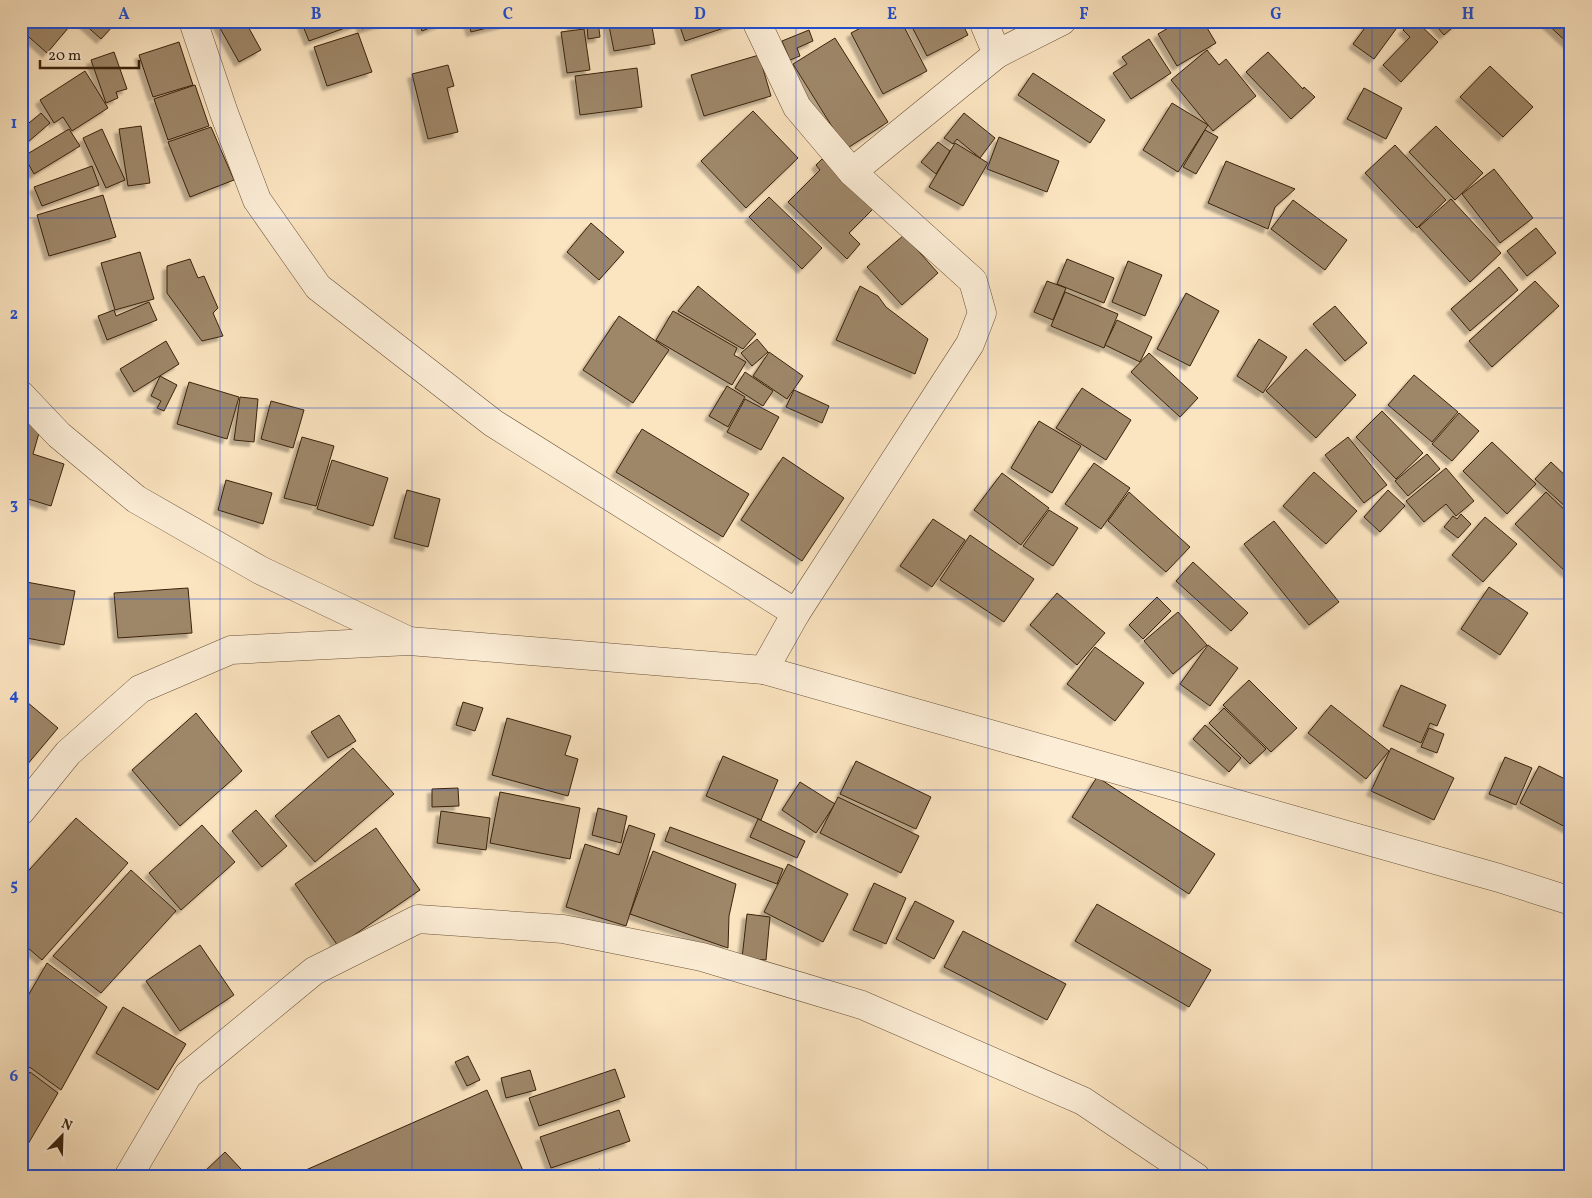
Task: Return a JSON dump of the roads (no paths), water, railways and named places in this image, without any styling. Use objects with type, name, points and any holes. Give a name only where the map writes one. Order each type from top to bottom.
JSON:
[{"type":"street","points":[[194,21],[224,113],[257,200],[318,287],[493,423],[796,613]]},
{"type":"street","points":[[756,21],[757,27],[796,108],[852,172],[973,281],[982,312],[970,344],[796,613],[764,670]]},
{"type":"street","points":[[983,21],[997,54]]},
{"type":"street","points":[[852,172],[997,54],[1062,21]]},
{"type":"street","points":[[21,395],[59,435],[136,499],[260,570],[410,641]]},
{"type":"street","points":[[21,811],[68,753],[140,689],[149,685],[231,650],[410,641],[764,670],[1357,837],[1571,901]]},
{"type":"street","points":[[128,1177],[188,1075],[314,971],[418,919],[563,929],[702,957],[862,1005],[1083,1101],[1196,1177]]}]
